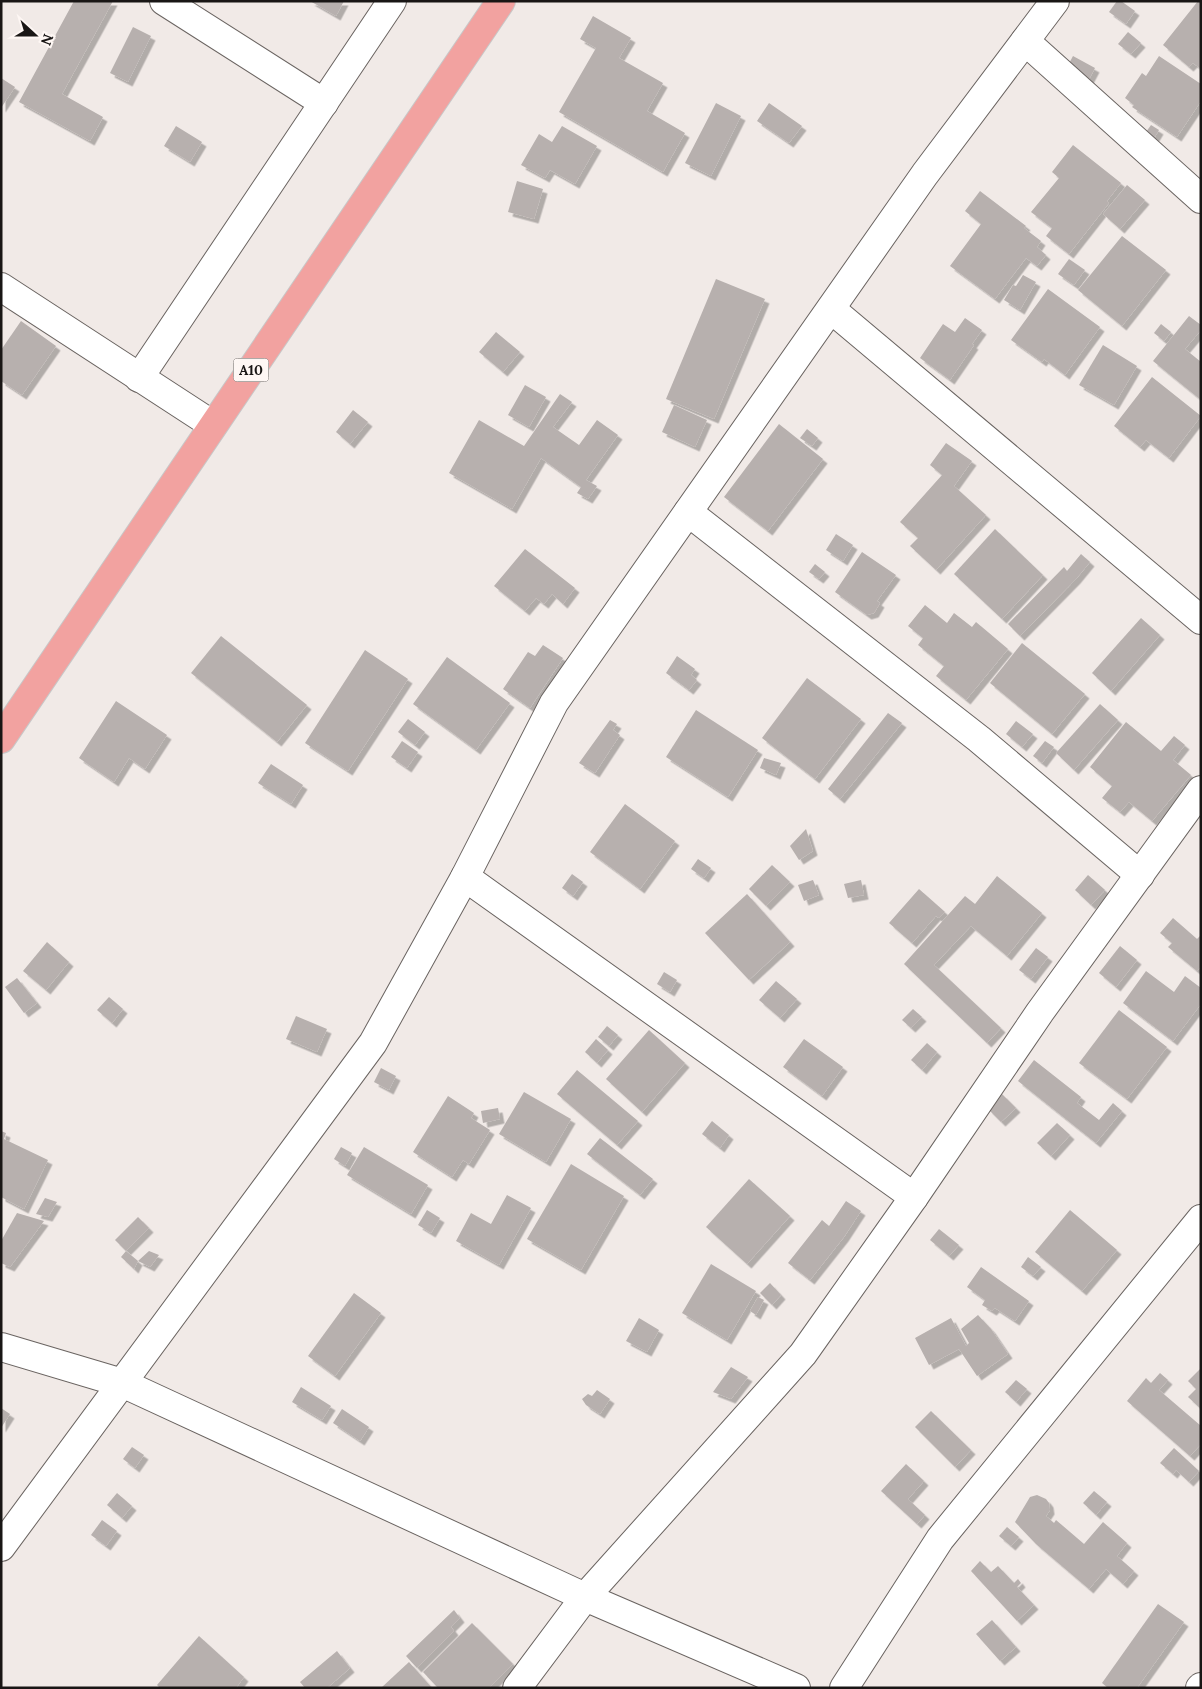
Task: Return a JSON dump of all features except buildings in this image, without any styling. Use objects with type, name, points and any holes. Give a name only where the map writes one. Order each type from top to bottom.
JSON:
[{"type":"highway","name":"A10","points":[[1,739],[502,1]]},
{"type":"street","points":[[164,1],[324,103]]},
{"type":"street","points":[[139,378],[392,1]]},
{"type":"street","points":[[1,1547],[373,1043],[465,877],[554,703],[925,174],[1055,1]]},
{"type":"street","points":[[1025,41],[1201,199]]},
{"type":"street","points":[[1,288],[213,425]]},
{"type":"street","points":[[830,309],[1201,620]]},
{"type":"street","points":[[688,512],[978,739],[1140,875]]},
{"type":"street","points":[[517,1688],[585,1597],[803,1354],[914,1197],[1029,1028],[1201,790]]},
{"type":"street","points":[[465,877],[914,1197]]},
{"type":"street","points":[[844,1688],[940,1539],[1201,1219]]},
{"type":"street","points":[[1,1347],[122,1383],[585,1597],[796,1688]]}]
